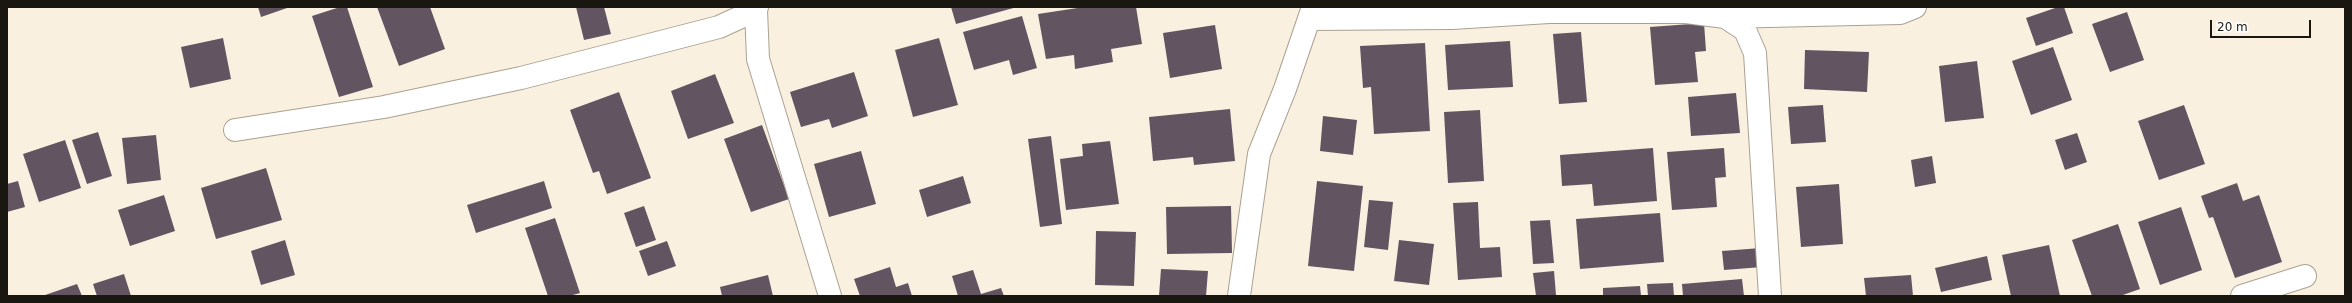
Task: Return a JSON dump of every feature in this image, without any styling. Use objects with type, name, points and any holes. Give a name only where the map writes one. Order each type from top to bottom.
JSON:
[{"type":"street","points":[[1239,296],[1259,154],[1285,89],[1311,13],[1452,18],[1549,12],[1686,12],[1725,16],[1900,13],[1914,7]]},
{"type":"street","points":[[235,130],[384,107],[521,78],[719,27],[756,8],[758,59],[830,296]]},
{"type":"street","points":[[1725,16],[1745,30],[1755,53],[1770,296]]},
{"type":"street","points":[[2242,296],[2305,276]]},
{"type":"building","points":[[258,7],[290,7],[261,17]]},
{"type":"building","points":[[340,7],[347,7],[373,87],[339,97],[312,16]]},
{"type":"building","points":[[377,7],[430,7],[445,49],[399,66]]},
{"type":"building","points":[[576,7],[604,7],[611,34],[584,40]]},
{"type":"building","points":[[951,7],[1017,7],[956,24]]},
{"type":"building","points":[[1084,7],[1136,7],[1142,44],[1111,49],[1113,62],[1075,69],[1074,55],[1046,59],[1038,14]]},
{"type":"building","points":[[2058,7],[2064,7],[2073,33],[2036,46],[2026,18]]},
{"type":"building","points":[[2127,12],[2144,60],[2110,72],[2092,24]]},
{"type":"building","points":[[1022,16],[1037,68],[1013,75],[1009,60],[974,70],[963,32]]},
{"type":"building","points":[[1704,23],[1706,51],[1695,52],[1698,82],[1655,85],[1650,27]]},
{"type":"building","points":[[1215,25],[1222,69],[1170,78],[1163,33]]},
{"type":"building","points":[[1581,32],[1587,102],[1559,104],[1553,34]]},
{"type":"building","points":[[223,38],[231,79],[190,88],[181,47]]},
{"type":"building","points":[[939,38],[958,105],[913,117],[895,50]]},
{"type":"building","points":[[1510,41],[1513,87],[1448,90],[1445,45]]},
{"type":"building","points":[[1425,43],[1430,131],[1374,134],[1371,87],[1363,88],[1360,46]]},
{"type":"building","points":[[2053,47],[2072,100],[2031,115],[2012,61]]},
{"type":"building","points":[[1805,50],[1869,52],[1867,92],[1804,89]]},
{"type":"building","points":[[1977,61],[1984,118],[1945,122],[1939,66]]},
{"type":"building","points":[[854,72],[868,116],[832,128],[829,119],[801,127],[790,92]]},
{"type":"building","points":[[715,74],[734,123],[688,139],[671,91]]},
{"type":"building","points":[[619,92],[651,178],[607,194],[599,171],[593,173],[570,110]]},
{"type":"building","points":[[1736,93],[1740,133],[1691,136],[1688,97]]},
{"type":"building","points":[[1823,105],[1826,142],[1791,144],[1788,107]]},
{"type":"building","points":[[2184,105],[2205,164],[2159,180],[2138,121]]},
{"type":"building","points":[[1230,109],[1235,161],[1194,165],[1193,157],[1153,161],[1149,117]]},
{"type":"building","points":[[1480,110],[1484,181],[1448,183],[1444,112]]},
{"type":"building","points":[[1323,116],[1357,120],[1353,155],[1320,151]]},
{"type":"building","points":[[762,125],[789,199],[751,212],[724,139]]},
{"type":"building","points":[[98,132],[112,176],[87,184],[72,140]]},
{"type":"building","points":[[2077,133],[2087,162],[2065,170],[2055,140]]},
{"type":"building","points":[[156,135],[161,180],[127,184],[122,138]]},
{"type":"building","points":[[1051,136],[1062,224],[1040,227],[1028,139]]},
{"type":"building","points":[[65,140],[81,188],[39,202],[23,154]]},
{"type":"building","points":[[1110,141],[1119,204],[1066,210],[1060,159],[1083,156],[1082,144]]},
{"type":"building","points":[[1653,148],[1657,201],[1594,206],[1592,184],[1562,186],[1560,155]]},
{"type":"building","points":[[1724,148],[1726,177],[1715,178],[1717,207],[1672,210],[1667,152]]},
{"type":"building","points":[[861,151],[876,204],[829,217],[814,164]]},
{"type":"building","points":[[1932,156],[1936,183],[1915,187],[1911,160]]},
{"type":"building","points":[[266,168],[282,220],[216,239],[201,188]]},
{"type":"building","points":[[963,176],[971,203],[927,217],[919,190]]},
{"type":"building","points":[[18,181],[25,207],[7,212],[7,184]]},
{"type":"building","points":[[544,181],[552,208],[476,233],[467,205]]},
{"type":"building","points":[[1317,181],[1363,186],[1354,271],[1308,266]]},
{"type":"building","points":[[2237,183],[2243,201],[2259,195],[2282,262],[2235,278],[2213,217],[2209,218],[2201,196]]},
{"type":"building","points":[[1839,184],[1843,244],[1801,247],[1796,187]]},
{"type":"building","points":[[164,195],[175,231],[130,246],[118,210]]},
{"type":"building","points":[[1369,200],[1393,202],[1388,250],[1364,247]]},
{"type":"building","points":[[1478,202],[1480,248],[1500,247],[1502,277],[1458,280],[1453,203]]},
{"type":"building","points":[[644,206],[656,240],[636,247],[624,213]]},
{"type":"building","points":[[1231,206],[1232,253],[1167,254],[1166,207]]},
{"type":"building","points":[[2181,207],[2202,270],[2160,285],[2138,222]]},
{"type":"building","points":[[1660,213],[1664,262],[1580,269],[1576,219]]},
{"type":"building","points":[[555,218],[580,293],[569,296],[548,296],[525,228]]},
{"type":"building","points":[[1550,220],[1554,263],[1533,264],[1530,221]]},
{"type":"building","points":[[2118,224],[2140,289],[2120,296],[2092,296],[2072,240]]},
{"type":"building","points":[[1096,231],[1136,232],[1134,286],[1095,285]]},
{"type":"building","points":[[285,240],[295,275],[261,285],[251,251]]},
{"type":"building","points":[[1399,240],[1434,244],[1429,285],[1394,281]]},
{"type":"building","points":[[667,241],[676,266],[648,276],[639,251]]},
{"type":"building","points":[[2049,245],[2060,296],[2011,296],[2002,255]]},
{"type":"building","points":[[1761,248],[1762,267],[1724,270],[1722,251]]},
{"type":"building","points":[[1987,256],[1992,280],[1941,292],[1935,268]]},
{"type":"building","points":[[890,267],[896,287],[908,283],[912,296],[860,296],[854,279]]},
{"type":"building","points":[[1161,269],[1208,271],[1206,296],[1159,296]]},
{"type":"building","points":[[973,270],[981,294],[1001,288],[1004,296],[958,296],[952,276]]},
{"type":"building","points":[[1554,271],[1556,295],[1536,296],[1533,273]]},
{"type":"building","points":[[124,274],[131,296],[97,296],[93,284]]},
{"type":"building","points":[[768,275],[773,296],[722,296],[720,287]]},
{"type":"building","points":[[1911,275],[1913,296],[1866,296],[1864,278]]},
{"type":"building","points":[[1742,279],[1744,296],[1683,296],[1682,284]]},
{"type":"building","points":[[1673,283],[1674,296],[1648,296],[1647,284]]},
{"type":"building","points":[[77,284],[82,296],[45,296],[45,295]]},
{"type":"building","points":[[1640,286],[1641,296],[1603,296],[1603,288]]}]
